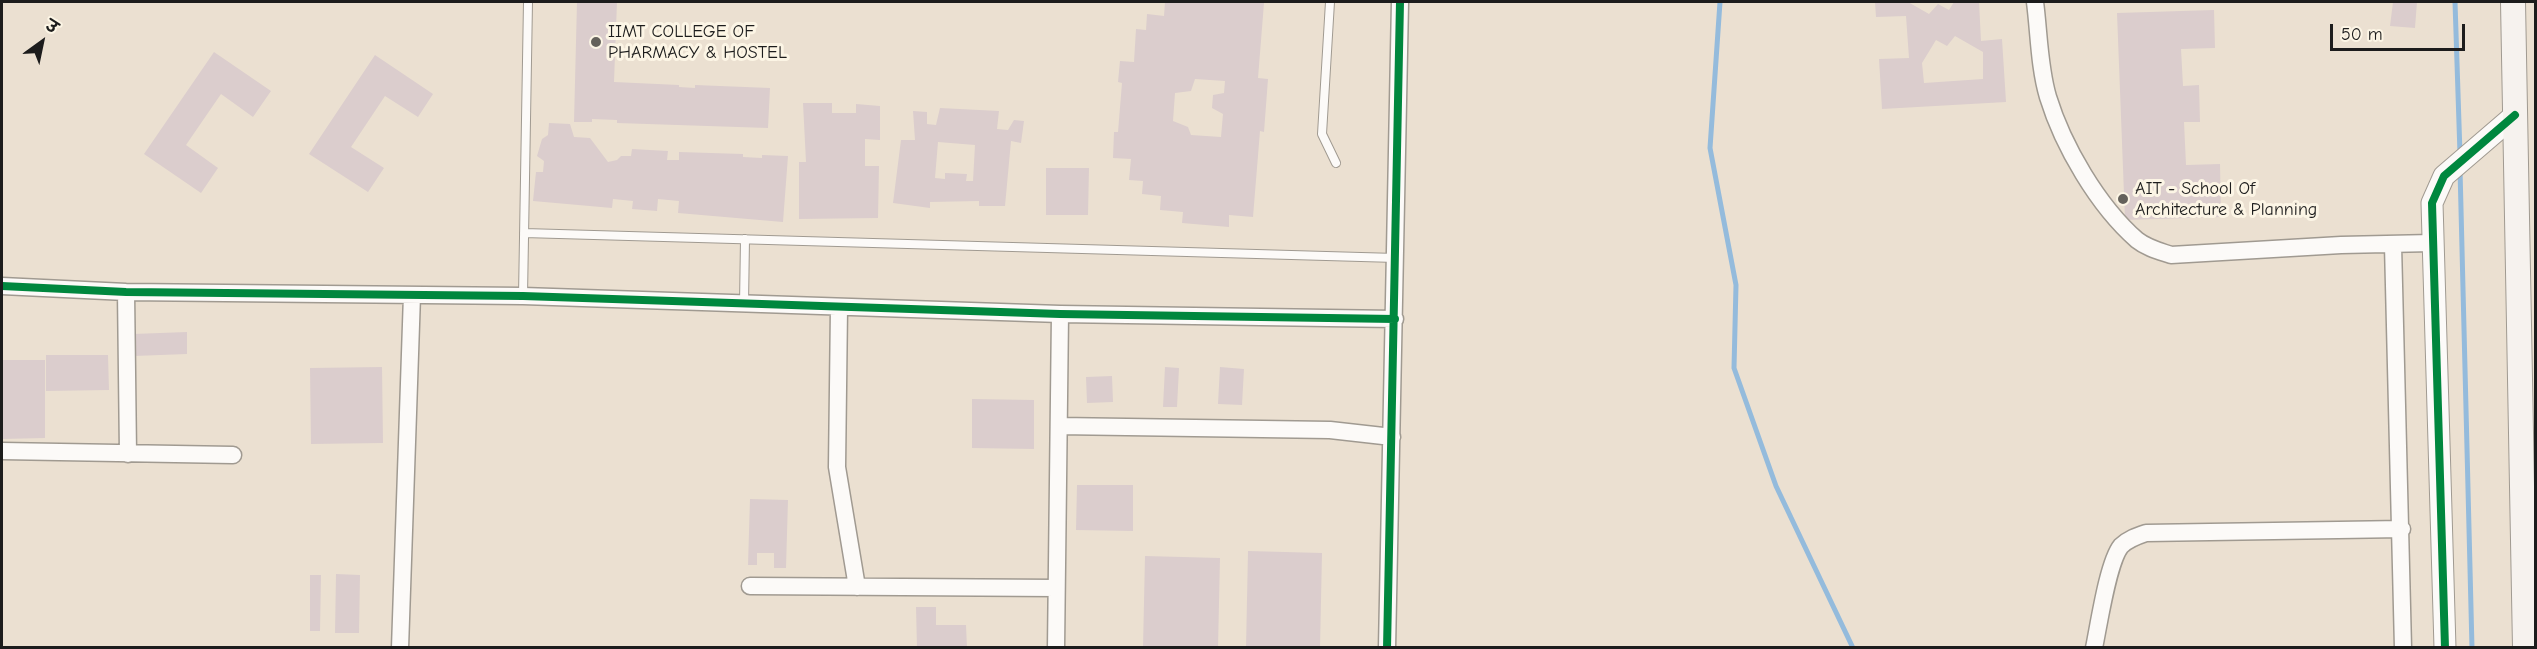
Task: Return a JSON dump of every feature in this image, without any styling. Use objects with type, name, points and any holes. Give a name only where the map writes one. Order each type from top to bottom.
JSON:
[{"type":"main road","points":[[2513,2],[2525,648]]},
{"type":"street","points":[[1387,648],[1400,2]]},
{"type":"street","points":[[2035,2],[2048,96],[2069,148],[2087,183],[2137,240],[2150,248],[2171,255],[2342,245],[2432,243]]},
{"type":"street","points":[[2445,648],[2432,204],[2444,176],[2515,115]]},
{"type":"street","points":[[2393,245],[2402,529],[2403,648]]},
{"type":"street","points":[[2,286],[126,292],[523,296],[1060,314],[1395,319]]},
{"type":"street","points":[[126,292],[128,454]]},
{"type":"street","points":[[400,648],[412,295]]},
{"type":"street","points":[[839,308],[837,467],[857,587]]},
{"type":"street","points":[[1056,648],[1060,314]]},
{"type":"street","points":[[1059,426],[1330,430],[1392,437]]},
{"type":"street","points":[[2,451],[234,455]]},
{"type":"street","points":[[2094,648],[2113,560],[2121,547],[2132,538],[2146,533],[2402,529]]},
{"type":"street","points":[[750,586],[1056,588]]},
{"type":"lane","points":[[523,296],[528,2]]},
{"type":"lane","points":[[1330,2],[1322,134],[1336,163]]},
{"type":"lane","points":[[524,233],[1396,258]]},
{"type":"lane","points":[[744,304],[745,239]]},
{"type":"building","name":"IIMT COLLEGE OF PHARMACY & HOSTEL","points":[[577,2],[617,2],[614,82],[679,85],[679,87],[695,88],[695,85],[770,88],[768,128],[617,123],[617,120],[592,119],[592,122],[574,122]]},
{"type":"building","points":[[1165,2],[1264,3],[1258,78],[1268,79],[1264,132],[1260,131],[1253,217],[1229,215],[1229,227],[1182,223],[1183,212],[1160,210],[1161,196],[1142,194],[1143,181],[1129,180],[1131,159],[1113,158],[1114,132],[1118,132],[1122,83],[1118,82],[1120,61],[1134,62],[1136,29],[1146,30],[1147,14],[1164,16]],"holes":[[[1195,79],[1225,81],[1224,93],[1213,95],[1212,108],[1223,114],[1221,137],[1191,135],[1188,127],[1173,121],[1175,93],[1191,91]]]},
{"type":"building","points":[[1875,2],[1908,2],[1929,14],[1938,4],[1949,10],[1954,2],[1979,2],[1981,41],[2002,39],[2006,102],[1882,109],[1879,59],[1909,58],[1906,16],[1876,17]],"holes":[[[1955,36],[1983,52],[1983,79],[1924,83],[1922,63],[1936,40],[1947,46]]]},
{"type":"building","points":[[2393,2],[2417,2],[2415,28],[2390,26]]},
{"type":"building","points":[[2214,10],[2215,48],[2181,49],[2183,86],[2199,85],[2200,122],[2184,122],[2186,165],[2220,164],[2221,217],[2125,220],[2117,13]]},
{"type":"building","points":[[214,52],[271,91],[253,117],[221,94],[186,145],[218,168],[201,193],[144,154]]},
{"type":"building","points":[[375,55],[433,94],[418,117],[385,96],[351,147],[384,168],[368,192],[309,154]]},
{"type":"building","points":[[803,103],[832,103],[832,113],[856,113],[856,104],[880,106],[880,140],[865,139],[865,166],[879,166],[878,218],[799,219],[799,162],[806,162]]},
{"type":"building","points":[[940,108],[999,111],[997,129],[1008,130],[1014,120],[1024,121],[1021,143],[1011,141],[1005,206],[979,206],[979,201],[930,202],[930,208],[893,203],[901,140],[915,140],[913,111],[927,112],[927,124],[936,125]],"holes":[[[938,142],[975,145],[973,181],[966,181],[967,174],[945,173],[945,179],[935,178]]]},
{"type":"building","points":[[549,123],[570,124],[574,137],[590,138],[608,162],[617,160],[621,156],[631,156],[632,149],[668,151],[667,160],[679,160],[679,152],[743,154],[743,157],[762,158],[762,155],[788,156],[783,222],[678,213],[679,201],[658,199],[657,211],[632,209],[633,201],[613,199],[612,208],[533,201],[536,172],[543,172],[544,161],[537,156],[542,139],[548,135]]},
{"type":"building","points":[[1046,168],[1089,168],[1088,215],[1046,215]]},
{"type":"building","points":[[187,332],[187,354],[134,356],[133,334]]},
{"type":"building","points":[[46,355],[108,355],[109,390],[46,391]]},
{"type":"building","points":[[3,360],[45,360],[45,438],[2,439]]},
{"type":"building","points":[[382,367],[383,443],[311,444],[310,368]]},
{"type":"building","points":[[1165,367],[1179,368],[1177,407],[1163,407]]},
{"type":"building","points":[[1220,367],[1244,369],[1242,405],[1218,404]]},
{"type":"building","points":[[1112,376],[1113,402],[1087,403],[1086,377]]},
{"type":"building","points":[[972,399],[1034,400],[1034,449],[972,448]]},
{"type":"building","points":[[1077,485],[1133,485],[1133,531],[1076,530]]},
{"type":"building","points":[[750,499],[788,500],[786,568],[774,568],[774,553],[757,553],[757,565],[748,565]]},
{"type":"building","points":[[1248,551],[1322,553],[1320,648],[1246,648]]},
{"type":"building","points":[[1145,556],[1220,558],[1218,648],[1143,648]]},
{"type":"building","points":[[336,574],[360,575],[359,633],[335,633]]},
{"type":"building","points":[[310,575],[321,575],[320,631],[310,631]]},
{"type":"building","points":[[916,607],[936,607],[936,625],[966,625],[967,648],[917,648]]},
{"type":"waterway","points":[[1720,2],[1710,148],[1736,285],[1734,368],[1776,486],[1853,648]]},
{"type":"waterway","points":[[2455,2],[2460,154]]},
{"type":"waterway","points":[[2460,169],[2472,648]]},
{"type":"cycle path","points":[[1387,648],[1400,2]]},
{"type":"cycle path","points":[[2445,648],[2432,203],[2444,176],[2515,115]]},
{"type":"cycle path","points":[[2,286],[126,292],[523,296],[1060,314],[1395,319]]},
{"type":"place","name":"IIMT COLLEGE OF PHARMACY & HOSTEL","points":[[596,42]]},
{"type":"place","name":"AIT - School Of Architecture & Planning","points":[[2123,199]]}]
